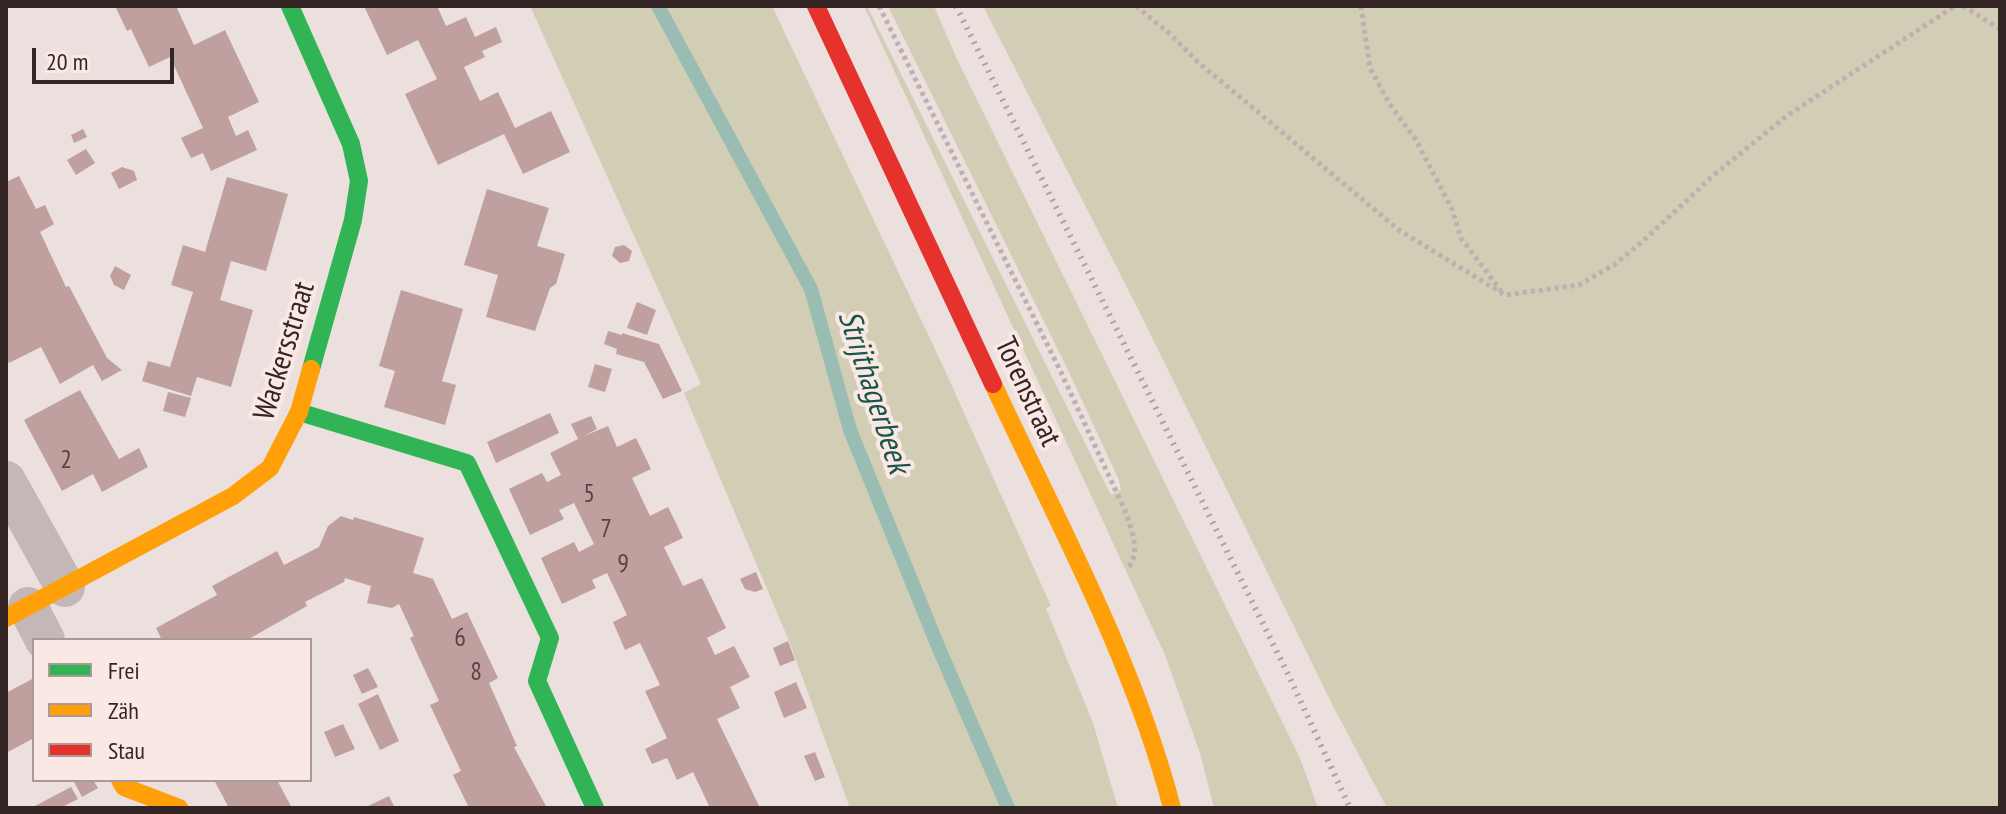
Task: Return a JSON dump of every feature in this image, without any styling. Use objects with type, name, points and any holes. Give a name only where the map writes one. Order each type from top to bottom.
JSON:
[{"type":"street","name":"Wackersstraat","points":[[26,622],[65,587],[233,496],[270,468],[299,412],[353,220],[359,181],[351,144],[290,6]]},
{"type":"street","name":"Torenstraat","points":[[816,6],[1131,680],[1159,758],[1172,808]]},
{"type":"street","points":[[299,412],[467,463],[550,638],[537,681],[595,808]]},
{"type":"street","points":[[6,481],[65,587]]},
{"type":"street","points":[[121,782],[124,787],[179,808]]},
{"type":"path","points":[[879,6],[1059,368],[1127,515],[1135,539],[1134,561],[1127,569]]},
{"type":"path","points":[[1136,6],[1198,62],[1399,230],[1505,295],[1579,285],[1614,265],[1715,174],[1788,115],[1955,6]]},
{"type":"path","points":[[1361,6],[1370,68],[1389,103],[1416,140],[1452,209],[1461,238],[1505,295]]},
{"type":"path","points":[[1963,6],[2000,29]]},
{"type":"shaded area","points":[[530,6],[772,6],[943,366],[1051,606],[1046,608],[1093,723],[1118,808],[850,808],[789,641],[684,393],[701,384]]},
{"type":"shaded area","points":[[864,6],[867,6],[1111,495],[1121,490],[1119,480],[888,6],[934,6],[956,57],[1300,758],[1318,808],[1214,808],[1200,753],[1165,655]]},
{"type":"shaded area","points":[[983,6],[2000,6],[2000,808],[1387,808]]},
{"type":"building","points":[[115,6],[176,6],[194,45],[225,30],[259,102],[228,117],[236,136],[248,130],[257,150],[211,171],[203,153],[191,158],[181,138],[203,128],[170,57],[149,67],[131,29],[127,31]]},
{"type":"building","points":[[364,6],[437,6],[446,26],[466,17],[475,37],[496,27],[502,42],[482,51],[485,57],[464,67],[480,101],[498,92],[515,128],[551,111],[570,152],[523,174],[504,134],[438,165],[405,94],[437,79],[418,40],[387,55]]},
{"type":"building","points":[[83,129],[87,137],[74,143],[71,135]]},
{"type":"building","points":[[86,149],[95,163],[76,175],[67,160]]},
{"type":"building","points":[[122,167],[134,171],[137,180],[119,189],[111,173]]},
{"type":"building","points":[[19,176],[36,209],[45,205],[54,224],[40,232],[66,287],[69,286],[107,358],[122,370],[102,381],[93,365],[60,384],[41,347],[9,363],[6,357],[6,182]]},
{"type":"building","points":[[227,177],[288,194],[266,271],[231,261],[220,300],[253,310],[231,387],[197,377],[191,396],[142,381],[148,361],[170,367],[193,292],[171,285],[183,245],[205,252]]},
{"type":"building","points":[[487,189],[549,208],[537,246],[565,254],[556,284],[550,288],[535,331],[486,317],[498,275],[464,265]]},
{"type":"building","points":[[624,245],[632,251],[629,261],[620,263],[612,256],[615,247]]},
{"type":"building","points":[[115,266],[131,275],[124,290],[114,285],[110,276]]},
{"type":"building","points":[[401,290],[463,309],[442,381],[456,385],[445,425],[384,407],[395,371],[379,366]]},
{"type":"building","points":[[637,302],[656,310],[647,335],[627,328]]},
{"type":"building","points":[[608,331],[659,344],[682,391],[663,399],[644,362],[616,354],[617,349],[604,344]]},
{"type":"building","points":[[595,364],[612,369],[605,392],[588,387]]},
{"type":"building","points":[[80,390],[119,459],[139,448],[148,467],[102,492],[93,474],[62,491],[24,420]]},
{"type":"building","points":[[168,392],[191,398],[185,417],[163,411]]},
{"type":"building","points":[[550,413],[559,433],[496,463],[487,442]]},
{"type":"building","points":[[591,416],[597,429],[584,436],[608,426],[617,447],[636,438],[651,469],[632,478],[650,516],[668,507],[683,538],[664,547],[683,586],[702,578],[726,628],[707,638],[715,655],[734,646],[750,677],[730,687],[740,708],[717,719],[760,808],[710,808],[693,772],[677,780],[667,758],[652,764],[645,749],[667,738],[645,691],[660,685],[640,643],[625,650],[613,622],[627,615],[607,573],[592,580],[596,588],[562,604],[541,558],[574,542],[579,552],[594,544],[574,503],[559,510],[564,519],[530,535],[509,489],[542,473],[547,482],[561,475],[550,453],[578,439],[571,424]]},
{"type":"building","points":[[341,516],[353,520],[354,517],[424,538],[413,573],[433,579],[452,619],[467,612],[498,678],[489,683],[517,746],[514,747],[547,808],[469,808],[453,775],[461,771],[430,705],[439,701],[410,638],[414,636],[399,604],[392,608],[367,603],[371,586],[345,578],[344,582],[305,602],[307,606],[251,638],[161,638],[156,628],[217,595],[212,586],[277,551],[284,565],[319,547],[328,526]]},
{"type":"building","points":[[756,572],[763,589],[755,592],[745,589],[740,579]]},
{"type":"building","points":[[788,641],[795,660],[780,666],[773,648]]},
{"type":"building","points":[[368,668],[378,687],[362,694],[353,675]]},
{"type":"building","points":[[32,679],[32,739],[6,753],[6,693]]},
{"type":"building","points":[[796,682],[807,708],[784,718],[774,692]]},
{"type":"building","points":[[378,694],[399,741],[380,750],[358,704]]},
{"type":"building","points":[[343,724],[355,749],[335,757],[324,732]]},
{"type":"building","points":[[815,752],[825,777],[815,781],[804,756]]},
{"type":"building","points":[[74,782],[94,782],[98,788],[82,797]]},
{"type":"building","points":[[215,782],[278,782],[292,808],[229,808]]},
{"type":"building","points":[[71,787],[78,799],[60,808],[31,808]]},
{"type":"building","points":[[389,796],[395,808],[364,808]]},
{"type":"waterway","name":"Strijthagerbeek","points":[[658,6],[811,289],[850,430],[1008,808]]},
{"type":"railway","points":[[956,6],[1288,674],[1350,808]]},
{"type":"traffic: fast","points":[[290,6],[351,144],[359,181],[353,220],[311,369]]},
{"type":"traffic: fast","points":[[299,412],[467,463],[550,638],[537,681],[595,808]]},
{"type":"traffic: slow","points":[[6,618],[233,496],[270,468],[299,412],[311,369]]},
{"type":"traffic: slow","points":[[993,384],[1116,645],[1156,753],[1172,808]]},
{"type":"traffic: slow","points":[[121,782],[124,787],[179,808]]},
{"type":"traffic: jam","points":[[816,6],[993,384]]}]
